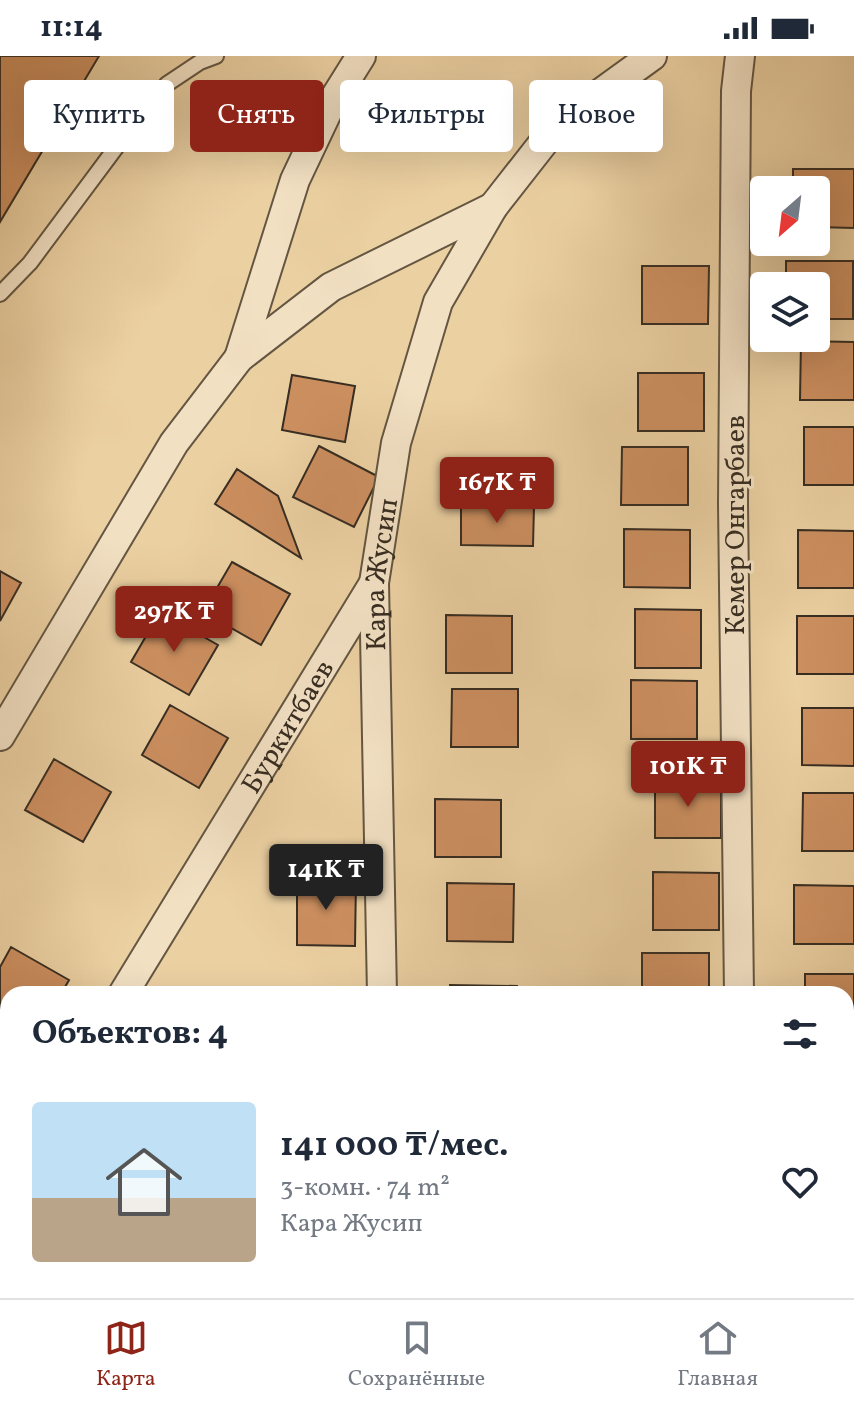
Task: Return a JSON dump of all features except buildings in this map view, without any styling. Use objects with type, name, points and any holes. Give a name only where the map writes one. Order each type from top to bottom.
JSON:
[{"type":"street","points":[[239,358],[295,180],[331,104],[361,56]]},
{"type":"street","name":"Кара Жусип","points":[[382,986],[374,583],[396,443],[438,302],[493,207],[558,124],[652,56]]},
{"type":"street","name":"Кемер Онгарбаев","points":[[739,986],[733,488],[736,91],[740,56]]},
{"type":"street","points":[[0,736],[174,443],[239,358],[331,287],[493,207]]},
{"type":"street","name":"Буркитбаев","points":[[128,986],[374,583]]},
{"type":"lane","points":[[0,294],[30,263],[141,114],[167,84],[200,62],[216,56]]}]
